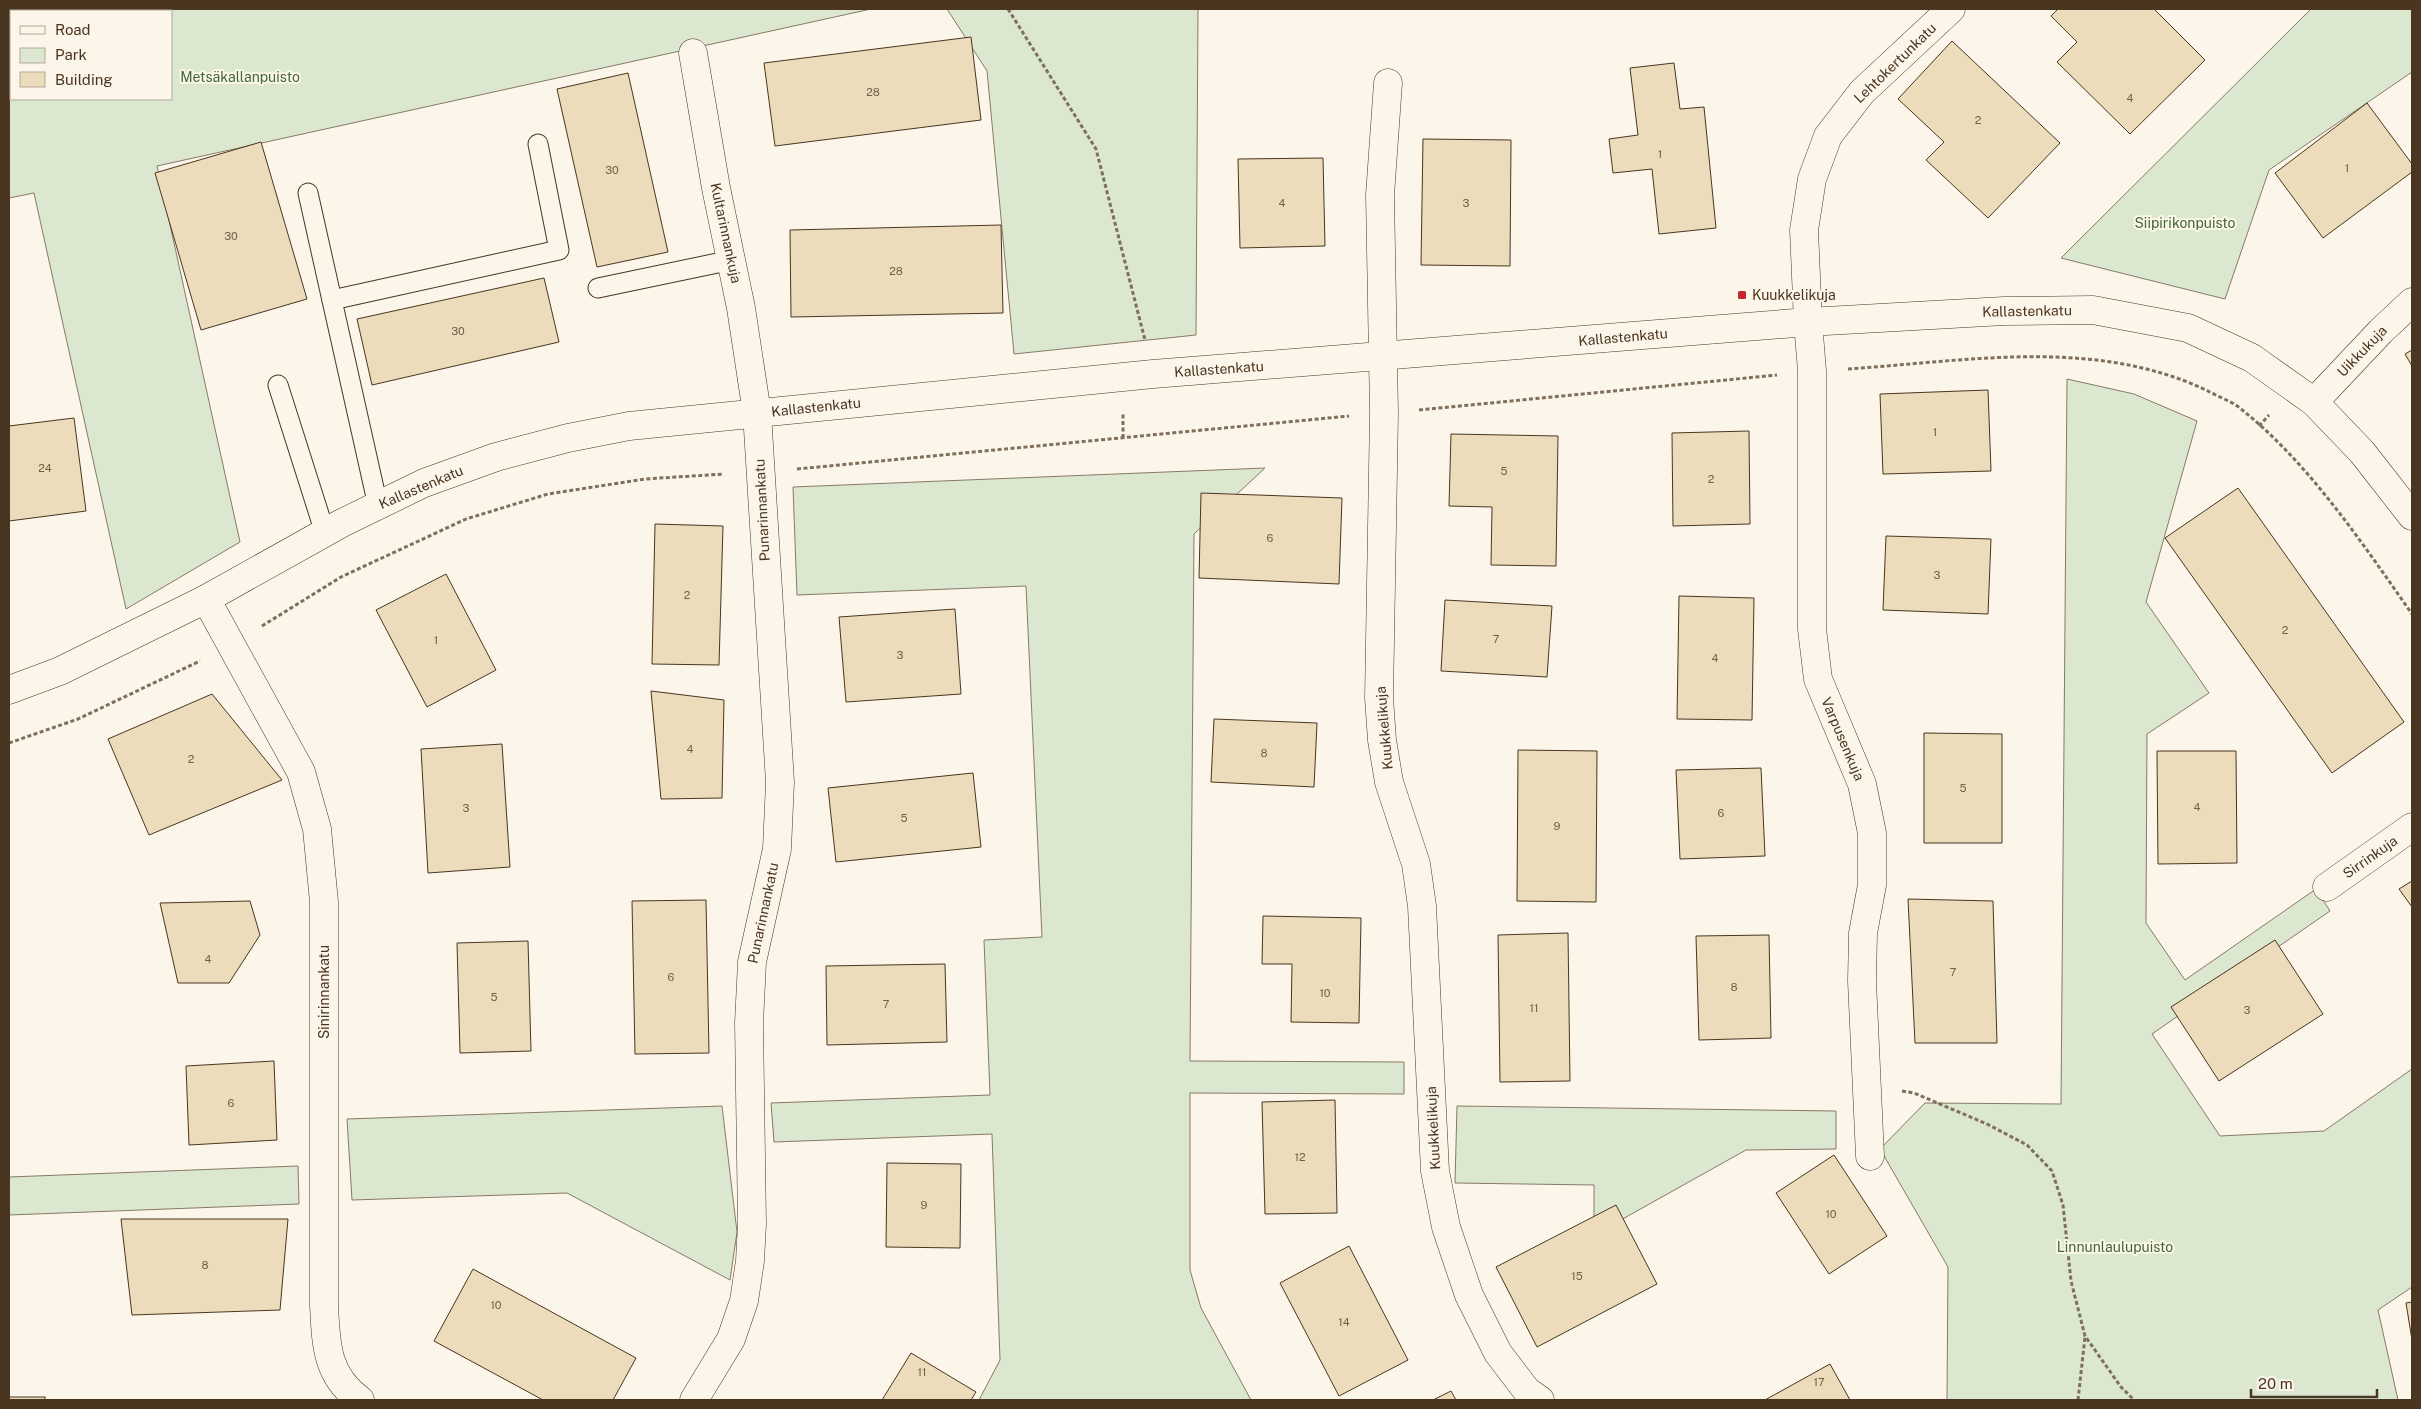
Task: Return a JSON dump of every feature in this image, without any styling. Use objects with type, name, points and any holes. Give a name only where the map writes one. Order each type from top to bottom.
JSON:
[{"type":"street","name":"Lehtokertunkatu","points":[[1808,322],[1804,230],[1812,179],[1828,136],[1862,92],[1951,9]]},
{"type":"street","name":"Kultarinnankuja","points":[[693,53],[732,260],[757,413]]},
{"type":"street","name":"Kuukkelikuja","points":[[1388,83],[1380,195],[1384,413],[1379,698],[1382,740],[1389,782],[1416,864],[1422,906],[1435,1172],[1446,1227],[1469,1295],[1498,1353],[1527,1391],[1540,1400]]},
{"type":"street","name":"Uikkukuja","points":[[2314,402],[2381,331],[2412,302]]},
{"type":"street","name":"Kallastenkatu","points":[[9,690],[60,671],[206,599],[325,533],[424,484],[496,457],[568,438],[629,426],[1154,374],[1808,322],[2004,311],[2093,310],[2188,328],[2252,358],[2314,402],[2362,452],[2412,516]]},
{"type":"street","name":"Varpusenkuja","points":[[1808,322],[1812,371],[1812,629],[1818,679],[1862,784],[1872,833],[1872,885],[1863,933],[1862,981],[1870,1156]]},
{"type":"street","name":"Punarinnankatu","points":[[694,1400],[731,1338],[744,1301],[750,1261],[752,1224],[749,1023],[752,962],[777,849],[780,782],[757,413]]},
{"type":"street","name":"Sinirinnankatu","points":[[206,599],[302,772],[317,829],[324,902],[324,1305],[326,1340],[332,1368],[346,1390],[360,1400]]},
{"type":"street","name":"Sirrinkuja","points":[[2327,887],[2412,827]]},
{"type":"lane","points":[[332,300],[559,250],[538,144]]},
{"type":"lane","points":[[308,193],[378,506]]},
{"type":"lane","points":[[598,288],[732,260]]},
{"type":"lane","points":[[278,385],[325,533]]},
{"type":"path","points":[[1008,9],[1096,149],[1154,374]]},
{"type":"path","points":[[9,743],[78,719],[232,645],[342,577],[466,519],[548,494],[645,478],[760,472],[1812,371],[2046,355],[2118,362],[2178,377],[2240,407],[2290,454],[2363,546],[2412,614]]},
{"type":"path","points":[[1867,1086],[1914,1092],[1987,1124],[2027,1145],[2052,1172],[2063,1205],[2071,1282],[2086,1336],[2121,1387],[2134,1400]]},
{"type":"path","points":[[2078,1400],[2086,1336]]},
{"type":"green space","name":"Metsäkallanpuisto","points":[[9,9],[871,9],[157,166],[240,542],[126,609],[34,193],[9,198]]},
{"type":"green space","points":[[947,9],[1198,9],[1196,335],[1014,354],[987,71]]},
{"type":"green space","name":"Siipirikonpuisto","points":[[2311,9],[2412,9],[2412,72],[2269,170],[2225,299],[2061,258]]},
{"type":"green space","name":"Linnunlaulupuisto","points":[[2067,379],[2134,394],[2197,421],[2146,602],[2209,693],[2147,734],[2146,923],[2185,980],[2316,889],[2330,911],[2152,1034],[2220,1136],[2324,1131],[2412,1069],[2412,1287],[2378,1310],[2398,1400],[1947,1400],[1948,1267],[1880,1149],[1925,1103],[2061,1104]]},
{"type":"green space","points":[[1265,468],[1194,534],[1190,1061],[1404,1062],[1404,1094],[1190,1093],[1190,1270],[1201,1308],[1251,1400],[979,1400],[1000,1360],[992,1134],[774,1142],[771,1103],[990,1095],[984,940],[1042,937],[1026,586],[797,595],[793,487]]},
{"type":"green space","points":[[722,1106],[737,1232],[730,1280],[567,1193],[352,1200],[347,1119]]},
{"type":"green space","points":[[1457,1106],[1836,1111],[1836,1149],[1746,1150],[1594,1235],[1594,1185],[1455,1183]]},
{"type":"green space","points":[[298,1166],[299,1204],[9,1215],[9,1177]]},
{"type":"building","points":[[2058,9],[2154,9],[2205,60],[2130,134],[2057,62],[2077,42],[2051,16]]},
{"type":"building","points":[[971,37],[981,120],[775,146],[764,63]]},
{"type":"building","points":[[1952,41],[2060,143],[1988,218],[1926,160],[1944,142],[1898,99]]},
{"type":"building","points":[[1674,63],[1680,109],[1704,107],[1716,228],[1659,234],[1652,169],[1613,173],[1609,139],[1638,135],[1630,68]]},
{"type":"building","points":[[628,73],[668,252],[597,267],[557,89]]},
{"type":"building","points":[[2367,103],[2412,164],[2412,172],[2323,238],[2275,173]]},
{"type":"building","points":[[1423,139],[1511,140],[1510,266],[1421,265]]},
{"type":"building","points":[[261,142],[307,299],[201,330],[155,173]]},
{"type":"building","points":[[1323,158],[1325,246],[1240,248],[1238,159]]},
{"type":"building","points":[[1001,225],[1003,313],[791,317],[790,230]]},
{"type":"building","points":[[544,278],[559,342],[372,385],[357,319]]},
{"type":"building","points":[[2412,350],[2412,366],[2405,354]]},
{"type":"building","points":[[1988,390],[1991,471],[1883,474],[1880,394]]},
{"type":"building","points":[[74,418],[86,511],[9,521],[9,426]]},
{"type":"building","points":[[1749,431],[1750,524],[1673,526],[1672,433]]},
{"type":"building","points":[[1451,434],[1558,436],[1556,566],[1491,565],[1492,507],[1449,506]]},
{"type":"building","points":[[2238,488],[2404,722],[2332,773],[2165,538]]},
{"type":"building","points":[[1201,493],[1342,498],[1339,584],[1199,578]]},
{"type":"building","points":[[655,524],[723,526],[719,665],[652,664]]},
{"type":"building","points":[[1886,536],[1991,539],[1988,614],[1883,610]]},
{"type":"building","points":[[446,574],[496,670],[427,707],[376,610]]},
{"type":"building","points":[[1679,596],[1754,598],[1752,720],[1677,719]]},
{"type":"building","points":[[1445,600],[1552,606],[1547,677],[1441,671]]},
{"type":"building","points":[[955,609],[961,694],[846,702],[839,617]]},
{"type":"building","points":[[651,691],[724,700],[722,798],[661,799]]},
{"type":"building","points":[[212,694],[282,780],[149,835],[108,739]]},
{"type":"building","points":[[1214,719],[1317,723],[1314,787],[1211,782]]},
{"type":"building","points":[[1924,733],[2002,734],[2002,843],[1924,843]]},
{"type":"building","points":[[502,744],[510,867],[428,873],[421,749]]},
{"type":"building","points":[[1518,750],[1597,751],[1596,902],[1517,901]]},
{"type":"building","points":[[2157,751],[2236,751],[2237,863],[2158,864]]},
{"type":"building","points":[[1761,768],[1765,856],[1680,859],[1676,770]]},
{"type":"building","points":[[973,773],[981,847],[836,862],[828,788]]},
{"type":"building","points":[[2412,881],[2412,907],[2399,889]]},
{"type":"building","points":[[1908,899],[1993,901],[1997,1043],[1915,1043]]},
{"type":"building","points":[[706,900],[709,1053],[635,1054],[632,901]]},
{"type":"building","points":[[250,901],[260,935],[229,983],[178,983],[160,903]]},
{"type":"building","points":[[1263,916],[1361,918],[1359,1023],[1291,1022],[1292,964],[1262,964]]},
{"type":"building","points":[[1568,933],[1570,1081],[1500,1082],[1498,935]]},
{"type":"building","points":[[1769,935],[1771,1038],[1699,1040],[1696,936]]},
{"type":"building","points":[[2275,940],[2323,1014],[2219,1081],[2171,1007]]},
{"type":"building","points":[[528,941],[531,1051],[460,1053],[457,943]]},
{"type":"building","points":[[945,964],[947,1042],[827,1045],[826,966]]},
{"type":"building","points":[[274,1061],[277,1140],[189,1145],[186,1066]]},
{"type":"building","points":[[1335,1100],[1337,1213],[1265,1214],[1262,1102]]},
{"type":"building","points":[[1834,1155],[1887,1236],[1829,1274],[1776,1193]]},
{"type":"building","points":[[887,1163],[961,1164],[960,1248],[886,1247]]},
{"type":"building","points":[[1616,1205],[1657,1284],[1537,1347],[1496,1267]]},
{"type":"building","points":[[121,1219],[288,1219],[280,1310],[132,1315]]},
{"type":"building","points":[[1349,1246],[1408,1360],[1339,1396],[1280,1283]]},
{"type":"building","points":[[473,1269],[636,1358],[613,1400],[543,1400],[434,1341]]},
{"type":"building","points":[[2412,1302],[2412,1340],[2406,1303]]},
{"type":"building","points":[[911,1353],[976,1392],[971,1400],[882,1400]]},
{"type":"building","points":[[1830,1364],[1850,1400],[1765,1400]]},
{"type":"building","points":[[1451,1391],[1456,1400],[1433,1400]]},
{"type":"building","points":[[9,1397],[45,1397],[45,1400],[9,1400]]},
{"type":"place","name":"Kuukkelikuja","points":[[1742,295]]}]
